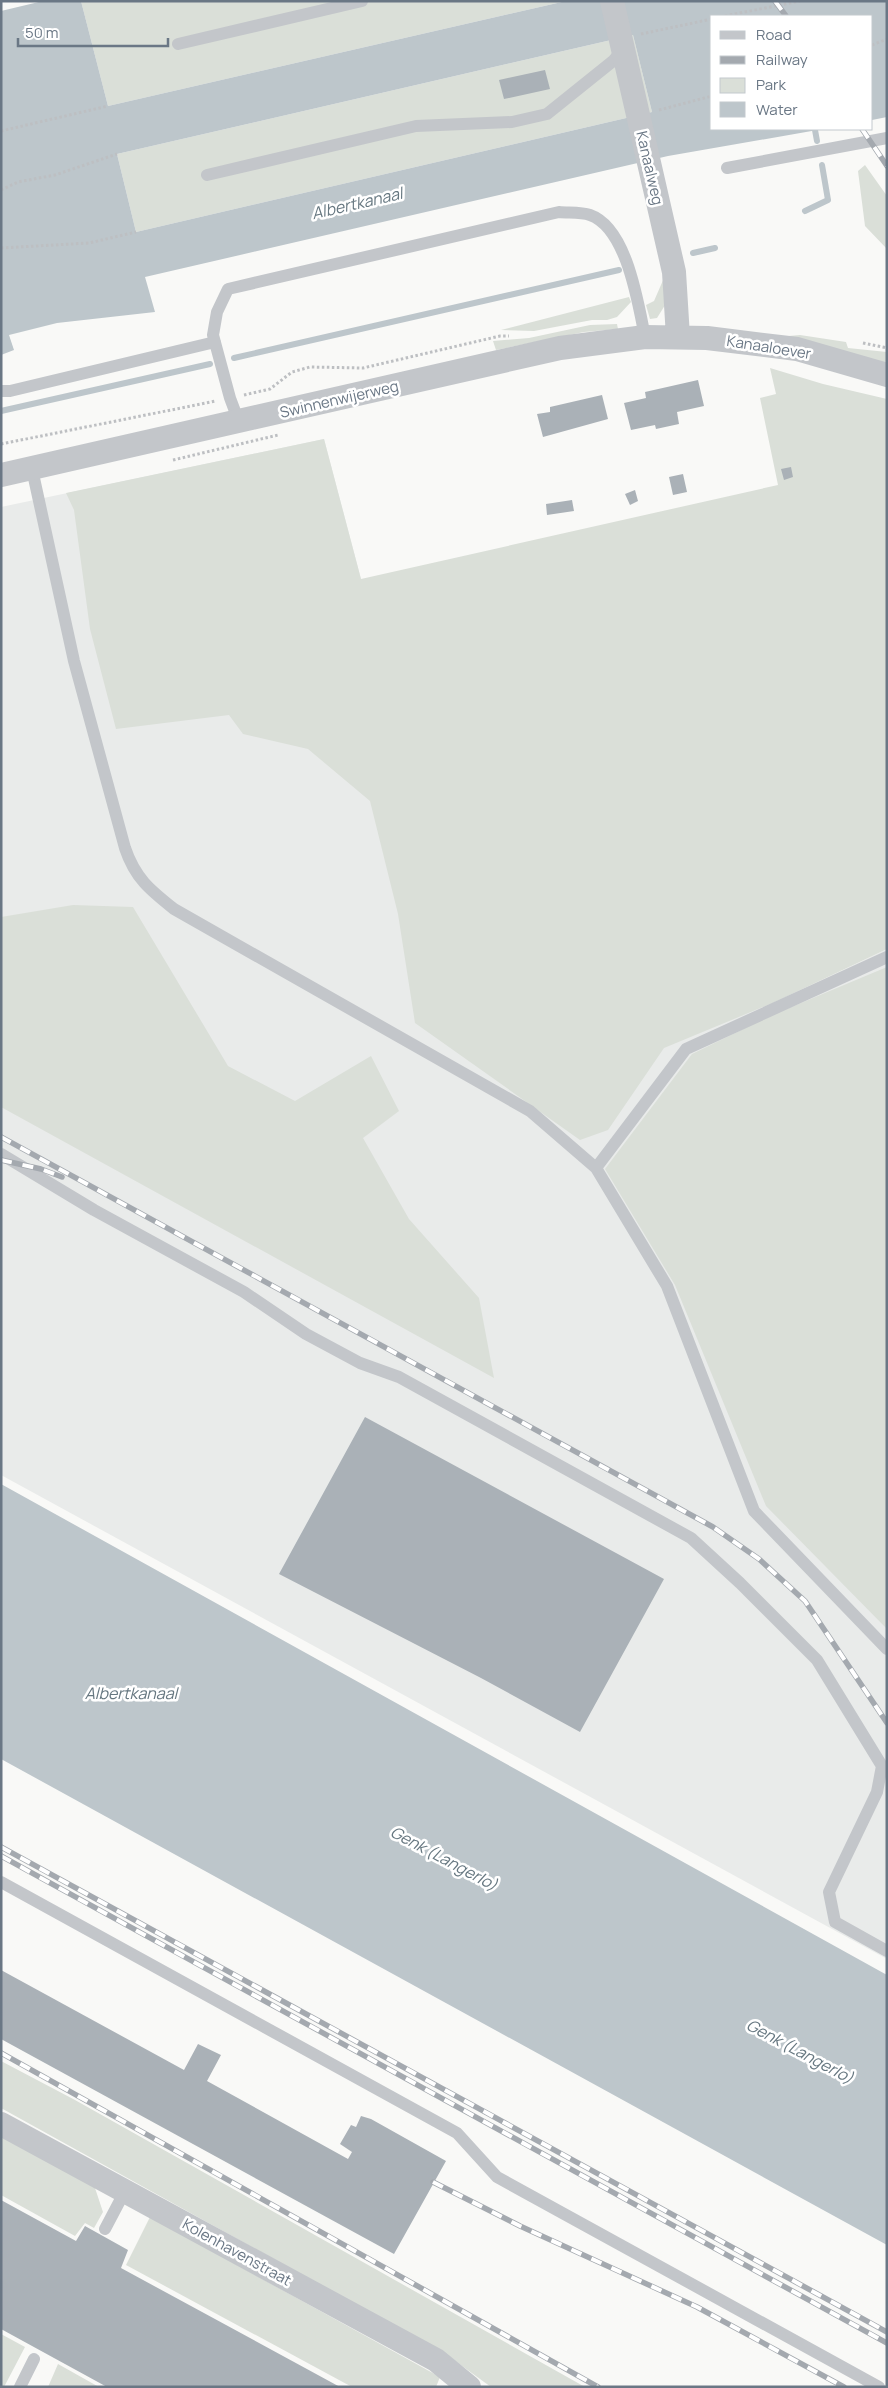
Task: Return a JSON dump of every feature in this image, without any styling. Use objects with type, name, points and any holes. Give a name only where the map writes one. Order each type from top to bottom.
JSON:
[{"type":"street","name":"Kanaalweg","points":[[612,1],[628,42],[658,203],[674,272],[678,337]]},
{"type":"street","name":"Swinnenwijerweg","points":[[1,475],[560,348],[646,337],[678,337]]},
{"type":"street","name":"Kanaaloever","points":[[678,337],[758,343],[797,349],[887,375]]},
{"type":"street","name":"Kolenhavenstraat","points":[[1,2124],[436,2360],[469,2387]]},
{"type":"lane","points":[[178,44],[362,1]]},
{"type":"lane","points":[[207,175],[416,126],[512,122],[547,114],[613,61],[628,42]]},
{"type":"lane","points":[[727,168],[887,138]]},
{"type":"lane","points":[[239,422],[230,398],[213,335],[217,312],[228,289],[559,212],[590,215],[609,229],[626,258],[646,337]]},
{"type":"lane","points":[[1,391],[10,391],[215,342]]},
{"type":"lane","points":[[32,469],[74,660],[125,848],[131,864],[146,888],[174,910],[530,1111],[596,1168],[667,1286],[754,1511],[887,1649]]},
{"type":"lane","points":[[596,1168],[686,1049],[887,957]]},
{"type":"lane","points":[[1,1154],[94,1210],[244,1292],[306,1334],[360,1363],[399,1377],[690,1538],[740,1582],[817,1660],[882,1766],[877,1792],[829,1892],[835,1922],[887,1950]]},
{"type":"lane","points":[[1,1882],[457,2133],[497,2177],[879,2387]]},
{"type":"lane","points":[[105,2229],[125,2191]]},
{"type":"lane","points":[[20,2387],[34,2359]]},
{"type":"path","points":[[730,15],[800,1]]},
{"type":"path","points":[[628,42],[710,20]]},
{"type":"path","points":[[873,45],[887,39]]},
{"type":"path","points":[[652,112],[710,97]]},
{"type":"path","points":[[1,131],[108,106]]},
{"type":"path","points":[[1,190],[18,182],[55,175],[116,154]]},
{"type":"path","points":[[1,248],[89,242],[136,232]]},
{"type":"path","points":[[1,444],[270,389],[292,372],[310,367],[363,368],[500,336]]},
{"type":"shaded area","points":[[324,439],[361,579],[775,1002],[887,949],[887,1959],[1,1475],[1,507]]},
{"type":"green space","points":[[81,1],[566,1],[108,106]]},
{"type":"green space","points":[[633,35],[652,112],[136,232],[117,154]]},
{"type":"green space","points":[[865,165],[887,196],[887,249],[865,226],[858,171]]},
{"type":"green space","points":[[664,278],[667,302],[657,318],[650,319],[646,305],[654,301]]},
{"type":"green space","points":[[629,297],[631,302],[617,317],[607,320],[592,320],[534,331],[501,330]]},
{"type":"green space","points":[[617,324],[618,329],[584,332],[496,350],[493,341],[529,338],[590,325]]},
{"type":"green space","points":[[800,335],[846,342],[848,348],[887,352],[887,363],[777,337]]},
{"type":"green space","points":[[770,368],[823,384],[887,399],[887,949],[775,1002],[664,1048],[608,1130],[580,1140],[415,1023],[398,914],[370,801],[308,749],[243,734],[229,715],[116,729],[90,629],[74,510],[66,493],[324,439],[361,579],[778,485],[760,398],[776,394]]},
{"type":"green space","points":[[73,905],[133,907],[228,1066],[295,1101],[371,1056],[399,1111],[363,1138],[409,1219],[479,1298],[494,1378],[1,1107],[1,917]]},
{"type":"green space","points":[[887,967],[887,1629],[766,1506],[675,1285],[605,1169],[692,1054],[770,1016]]},
{"type":"green space","points":[[1,2061],[75,2100],[585,2387],[491,2387],[447,2355],[1,2108]]},
{"type":"green space","points":[[1,2134],[94,2185],[103,2212],[94,2228],[85,2223],[75,2236],[1,2195]]},
{"type":"green space","points":[[150,2217],[440,2377],[436,2387],[352,2387],[126,2265]]},
{"type":"green space","points":[[1,2334],[25,2347],[4,2387],[1,2387]]},
{"type":"green space","points":[[58,2364],[99,2387],[48,2387]]},
{"type":"water","name":"Albertkanaal","points":[[43,1],[81,1],[108,106],[566,1],[887,1],[887,117],[873,120],[873,15],[710,15],[710,130],[817,130],[668,156],[145,277],[155,312],[57,323],[9,335],[14,350],[1,355],[1,11]],"holes":[[[633,35],[652,112],[136,232],[117,154]]]},
{"type":"water","name":"Albertkanaal","points":[[1,1484],[887,1975],[887,2245],[1,1759]]},
{"type":"building","points":[[545,70],[550,89],[504,99],[499,80]]},
{"type":"building","points":[[698,380],[704,406],[677,412],[679,424],[656,429],[655,425],[631,430],[624,403],[646,398],[645,392]]},
{"type":"building","points":[[602,395],[608,419],[543,437],[537,414],[550,412],[550,407]]},
{"type":"building","points":[[791,467],[793,477],[784,480],[781,469]]},
{"type":"building","points":[[683,474],[687,492],[673,495],[669,477]]},
{"type":"building","points":[[635,490],[638,501],[630,505],[625,494]]},
{"type":"building","points":[[572,500],[574,511],[547,515],[546,504]]},
{"type":"building","points":[[365,1417],[664,1579],[580,1732],[481,1678],[279,1574]]},
{"type":"building","points":[[1,1970],[184,2070],[198,2044],[221,2055],[207,2081],[348,2159],[352,2152],[340,2144],[351,2125],[356,2127],[361,2116],[371,2119],[446,2161],[394,2254],[1,2039]]},
{"type":"building","points":[[1,2200],[76,2241],[85,2226],[128,2250],[121,2268],[340,2387],[107,2387],[1,2329]]},
{"type":"waterway","points":[[815,130],[817,141]]},
{"type":"waterway","points":[[805,211],[828,200],[822,165]]},
{"type":"waterway","points":[[693,253],[715,248]]},
{"type":"waterway","points":[[234,358],[619,270]]},
{"type":"waterway","points":[[1,411],[210,364]]},
{"type":"railway","points":[[775,1],[785,15]]},
{"type":"railway","points":[[863,130],[887,166]]},
{"type":"railway","points":[[1,1137],[713,1527],[759,1559],[805,1601],[887,1723]]},
{"type":"railway","points":[[1,1160],[41,1169],[62,1177]]},
{"type":"railway","points":[[1,1847],[887,2332]]},
{"type":"railway","points":[[1,1856],[887,2343]]},
{"type":"railway","points":[[1,2053],[598,2387]]},
{"type":"railway","points":[[433,2182],[520,2226],[697,2307],[844,2387]]},
{"type":"water label","name":"Genk (Langerlo)","points":[[444,1858]]},
{"type":"water label","name":"Genk (Langerlo)","points":[[800,2051]]}]
